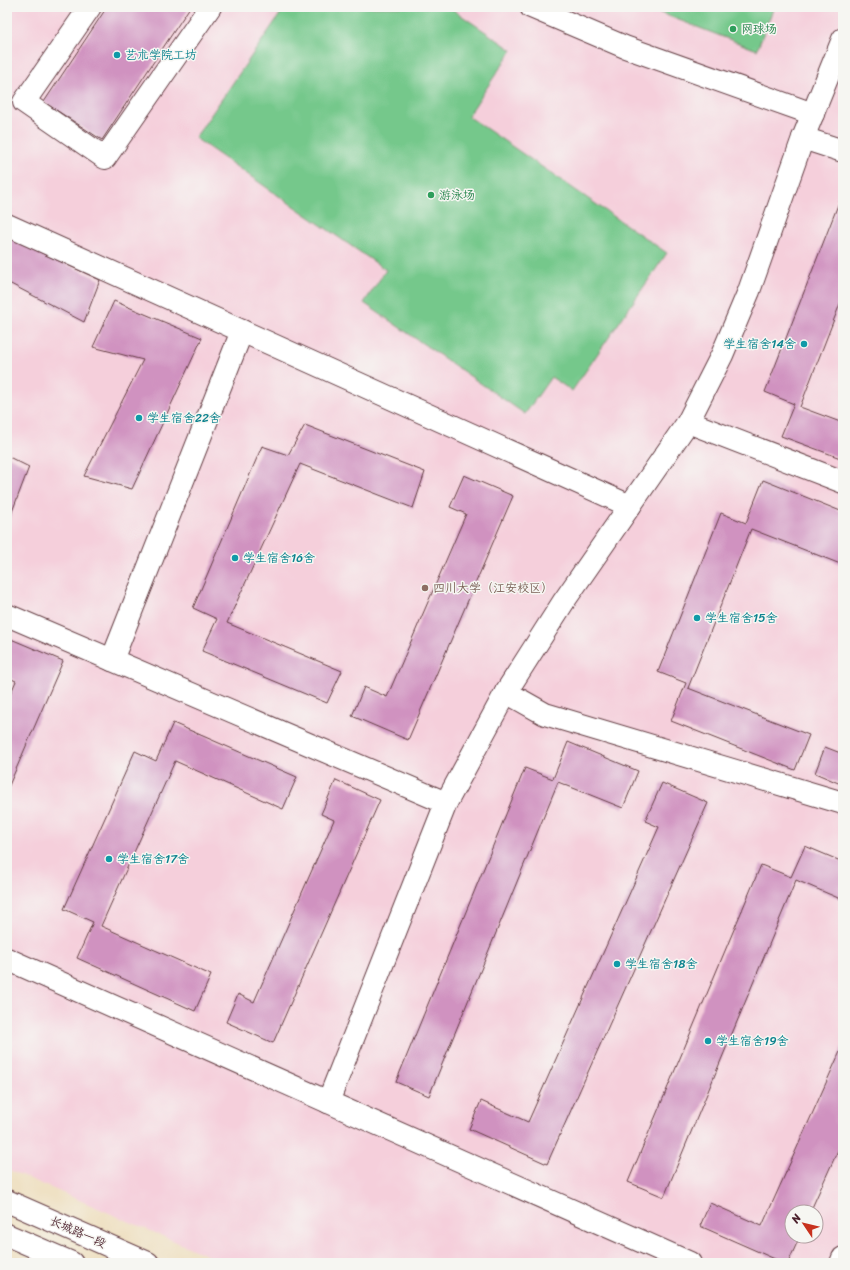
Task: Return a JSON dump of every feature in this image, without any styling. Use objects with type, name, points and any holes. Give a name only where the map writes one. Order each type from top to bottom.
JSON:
[{"type":"street","points":[[90,7],[24,102],[105,158],[210,7]]},
{"type":"street","points":[[531,7],[625,47],[814,114]]},
{"type":"street","points":[[328,1102],[446,803],[506,692],[564,601],[688,422],[722,355],[749,291],[803,138],[814,114],[843,39]]},
{"type":"street","points":[[803,138],[843,151]]},
{"type":"street","points":[[7,225],[630,506]]},
{"type":"street","points":[[112,660],[242,332]]},
{"type":"street","points":[[688,422],[843,482]]},
{"type":"street","points":[[7,615],[446,803]]},
{"type":"street","points":[[506,692],[545,714],[843,803]]},
{"type":"street","points":[[7,959],[690,1263]]},
{"type":"street","name":"长城路一段","points":[[7,1201],[148,1263]]},
{"type":"street","points":[[8,1237],[72,1263]]},
{"type":"street","points":[[841,1263],[843,1258]]},
{"type":"shaded area","name":"四川大学（江安校区）","points":[[7,7],[843,7],[843,1263],[225,1263],[7,1169]]},
{"type":"green space","name":"游泳场","points":[[285,7],[449,7],[512,50],[468,116],[667,253],[572,391],[551,377],[525,414],[364,303],[386,270],[195,138]]},
{"type":"green space","name":"网球场","points":[[645,7],[774,7],[757,50]]},
{"type":"building","name":"艺术学院工坊","points":[[107,7],[190,7],[102,140],[44,102]]},
{"type":"building","name":"学生宿舍14舍","points":[[843,192],[843,296],[800,407],[843,423],[843,459],[781,436],[794,404],[765,392]]},
{"type":"building","points":[[7,237],[100,280],[84,322],[7,282]]},
{"type":"building","name":"学生宿舍22舍","points":[[114,301],[202,338],[132,489],[84,476],[143,360],[93,347]]},
{"type":"building","name":"学生宿舍16舍","points":[[305,425],[425,472],[413,508],[300,464],[227,623],[342,671],[327,703],[202,651],[217,619],[193,608],[262,446],[288,455]]},
{"type":"building","points":[[7,456],[29,467],[7,525]]},
{"type":"building","points":[[464,475],[513,496],[408,740],[352,716],[364,687],[387,697],[466,514],[450,507]]},
{"type":"building","name":"学生宿舍15舍","points":[[763,480],[843,512],[843,565],[751,529],[688,688],[809,735],[795,770],[671,721],[686,683],[658,672],[721,513],[746,523]]},
{"type":"building","points":[[11,639],[63,661],[7,790],[7,702],[16,681],[7,677],[7,647]]},
{"type":"building","name":"学生宿舍17舍","points":[[173,723],[297,777],[283,809],[175,761],[101,926],[211,975],[195,1011],[77,958],[93,922],[64,909],[135,751],[156,761]]},
{"type":"building","points":[[568,742],[638,771],[623,808],[558,782],[429,1096],[396,1082],[525,768],[553,779]]},
{"type":"building","points":[[825,747],[843,754],[843,785],[815,773]]},
{"type":"building","points":[[336,780],[380,800],[273,1043],[226,1022],[238,994],[254,1002],[334,820],[321,814]]},
{"type":"building","name":"学生宿舍18舍","points":[[662,783],[708,803],[547,1164],[469,1129],[481,1101],[528,1122],[659,827],[645,821]]},
{"type":"building","name":"学生宿舍19舍","points":[[805,846],[843,862],[843,900],[796,880],[664,1197],[628,1182],[761,865],[791,877]]},
{"type":"building","points":[[843,1045],[843,1139],[814,1204],[784,1204],[784,1244],[796,1244],[788,1263],[784,1263],[700,1226],[710,1203],[762,1226]]},
{"type":"place","name":"网球场","points":[[733,29]]},
{"type":"place","name":"艺术学院工坊","points":[[117,55]]},
{"type":"place","name":"游泳场","points":[[431,195]]},
{"type":"place","name":"学生宿舍14舍","points":[[804,344]]},
{"type":"place","name":"学生宿舍22舍","points":[[139,418]]},
{"type":"place","name":"学生宿舍16舍","points":[[235,558]]},
{"type":"place","name":"四川大学（江安校区）","points":[[425,588]]},
{"type":"place","name":"学生宿舍15舍","points":[[697,618]]},
{"type":"place","name":"学生宿舍17舍","points":[[109,859]]},
{"type":"place","name":"学生宿舍18舍","points":[[617,964]]},
{"type":"place","name":"学生宿舍19舍","points":[[708,1041]]}]
